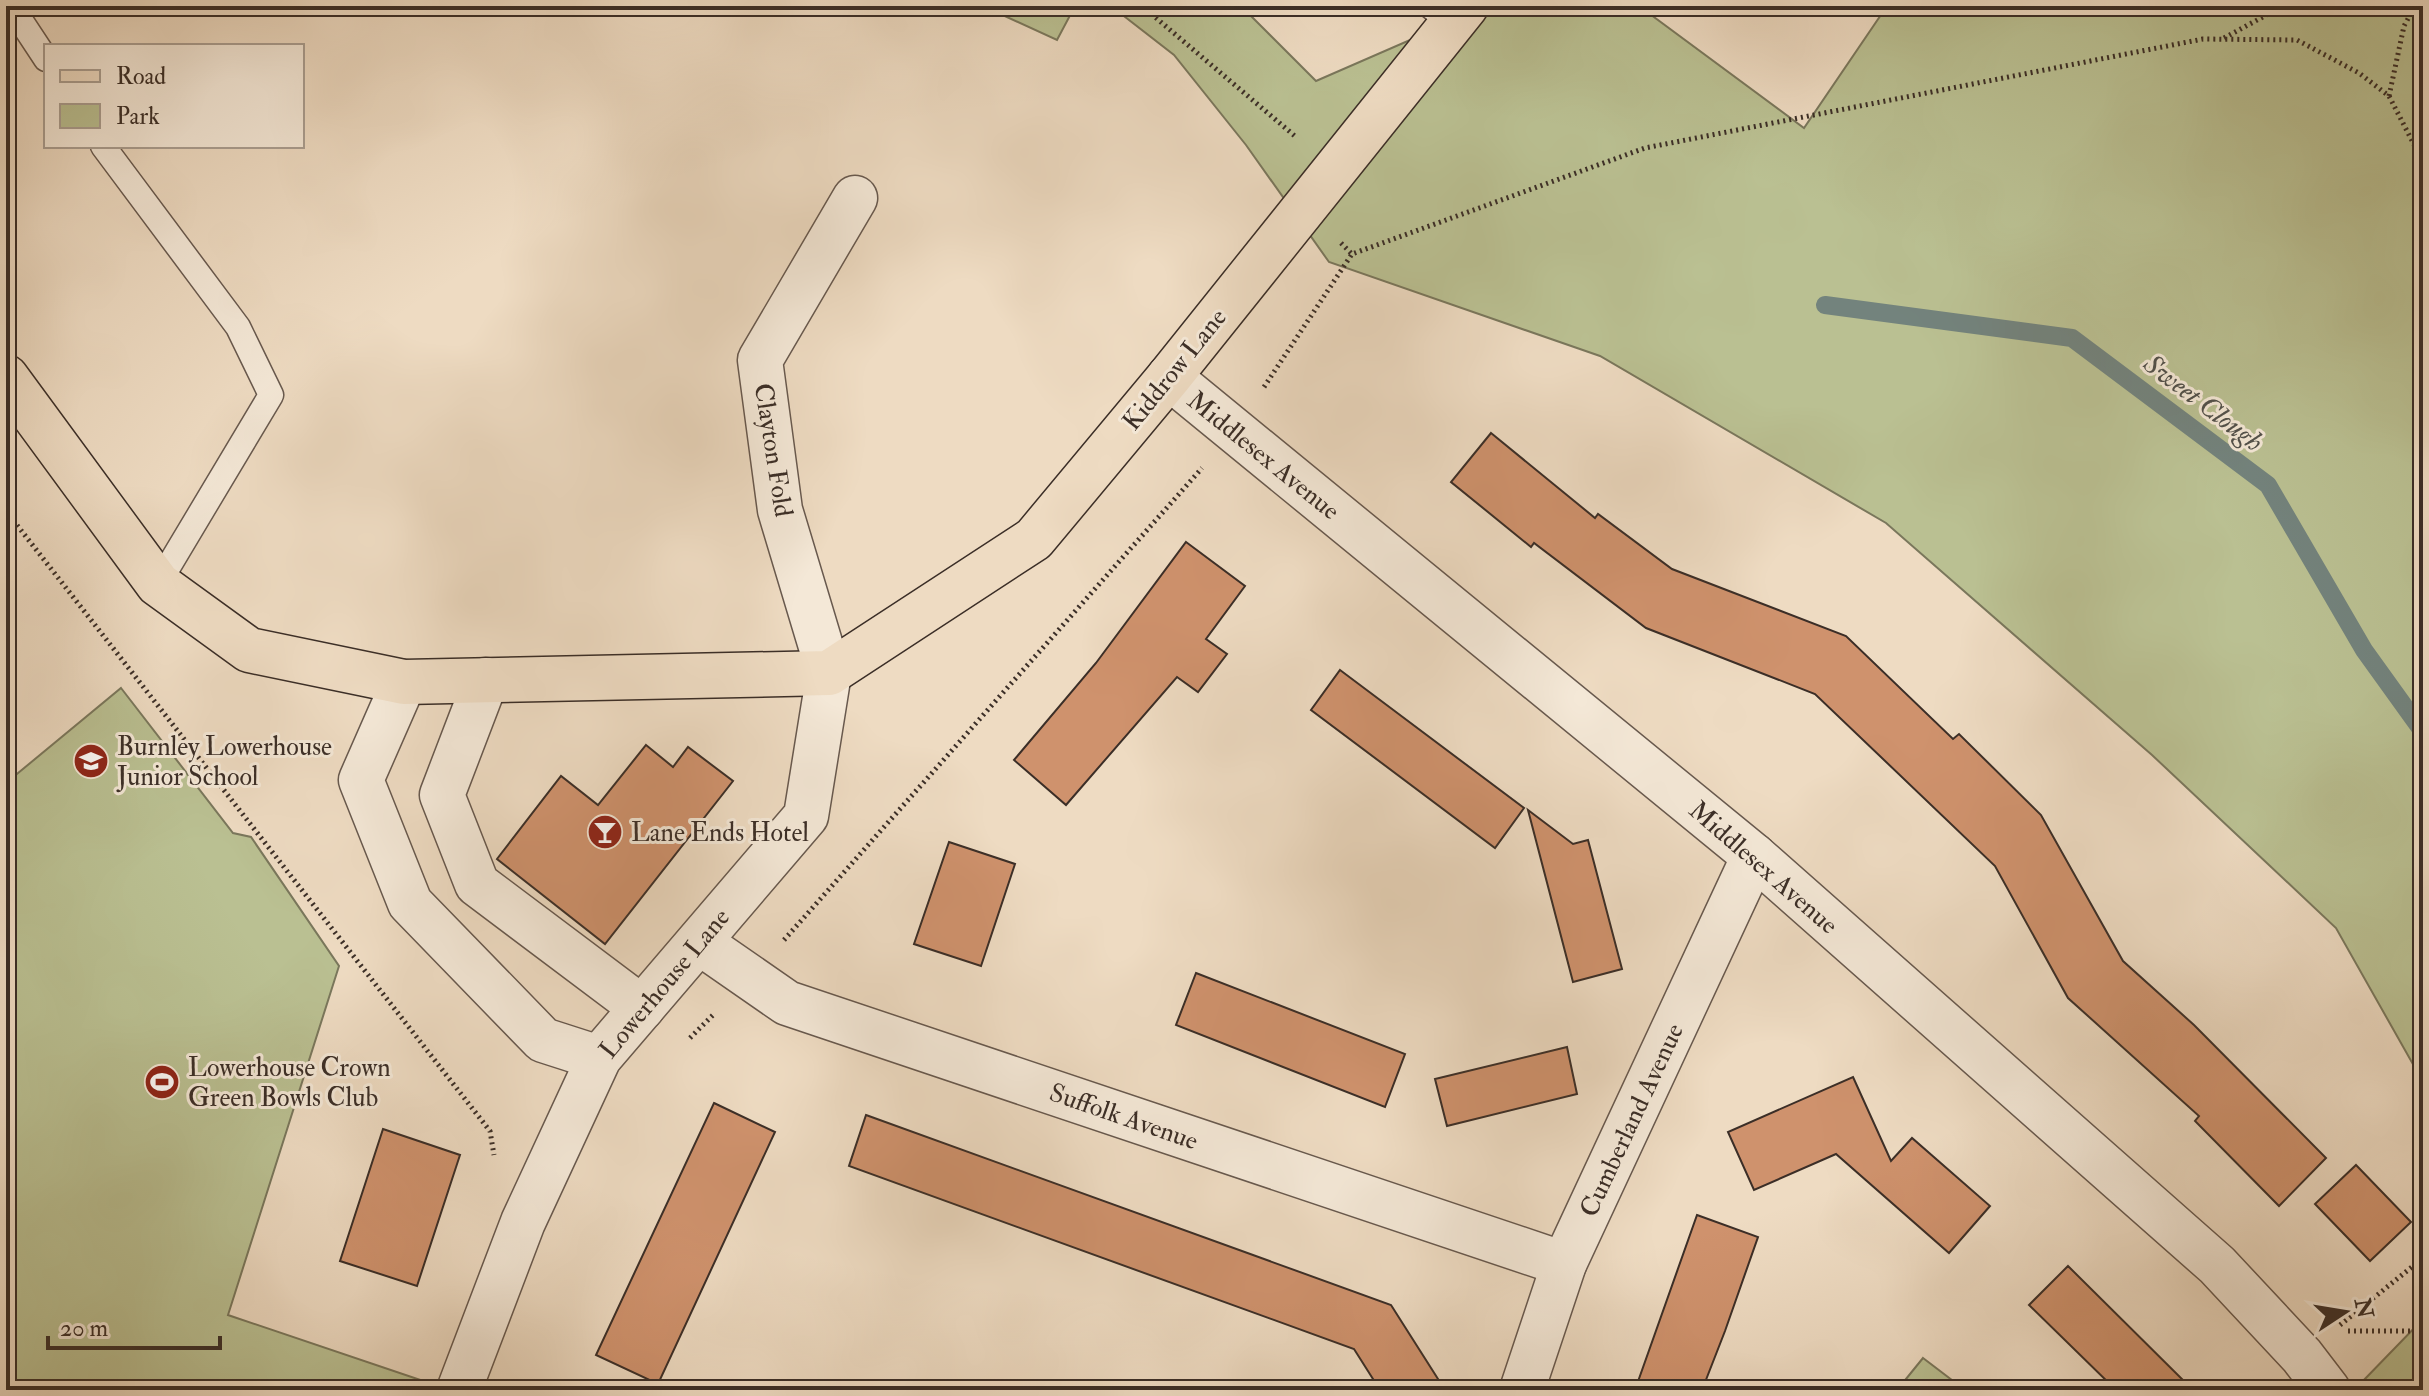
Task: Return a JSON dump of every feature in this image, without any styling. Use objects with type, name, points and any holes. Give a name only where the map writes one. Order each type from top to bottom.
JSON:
[{"type":"main road","name":"Kiddrow Lane","points":[[829,673],[1034,539],[1335,170],[1449,12]]},
{"type":"main road","points":[[6,377],[158,584],[249,650],[404,682],[829,673]]},
{"type":"street","name":"Clayton Fold","points":[[829,673],[780,510],[760,360],[855,198]]},
{"type":"street","name":"Middlesex Avenue","points":[[1169,377],[1754,856],[2217,1265],[2302,1356],[2328,1390]]},
{"type":"street","name":"Lowerhouse Lane","points":[[459,1390],[523,1222],[599,1058],[806,816],[829,673]]},
{"type":"street","points":[[486,680],[442,795],[477,884],[642,1008]]},
{"type":"street","points":[[404,682],[361,780],[410,903],[543,1040],[599,1058]]},
{"type":"street","name":"Cumberland Avenue","points":[[1522,1390],[1564,1264],[1754,856]]},
{"type":"street","name":"Suffolk Avenue","points":[[699,942],[787,1003],[1564,1264]]},
{"type":"lane","points":[[11,6],[44,56]]},
{"type":"lane","points":[[104,148],[238,327],[271,395],[158,584]]},
{"type":"path","points":[[1142,6],[1335,170]]},
{"type":"path","points":[[2223,39],[2283,6]]},
{"type":"path","points":[[2389,96],[2404,26],[2415,6]]},
{"type":"path","points":[[684,1044],[750,977],[1235,431],[1352,254],[1645,148],[2203,39],[2297,40],[2359,73],[2389,96],[2423,162]]},
{"type":"path","points":[[1304,208],[1352,254]]},
{"type":"path","points":[[6,511],[490,1131],[495,1161]]},
{"type":"path","points":[[2423,1258],[2333,1331],[2423,1331]]},
{"type":"green space","points":[[983,6],[1075,6],[1057,40]]},
{"type":"green space","points":[[1111,6],[1241,6],[1316,81],[1488,6],[1639,6],[1804,128],[1887,6],[2423,6],[2423,27],[2416,40],[2423,45],[2423,1082],[2336,928],[2152,755],[1886,523],[1600,356],[1329,262],[1246,145],[1174,55]]},
{"type":"green space","points":[[121,688],[233,833],[251,837],[339,966],[228,1315],[450,1390],[6,1390],[6,783]]},
{"type":"green space","points":[[2423,1319],[2423,1390],[2369,1390],[2361,1383]]},
{"type":"green space","points":[[1923,1358],[1965,1390],[1897,1390]]},
{"type":"building","points":[[1491,433],[1595,518],[1598,514],[1672,569],[1846,636],[1953,739],[1959,734],[2041,815],[2123,961],[2194,1025],[2326,1158],[2279,1206],[2195,1121],[2199,1116],[2068,998],[1995,866],[1815,694],[1646,628],[1534,543],[1531,547],[1451,482]]},
{"type":"building","points":[[1186,542],[1245,586],[1206,639],[1227,654],[1198,692],[1177,677],[1066,805],[1014,760],[1096,663]]},
{"type":"building","points":[[1340,670],[1524,808],[1495,848],[1311,710]]},
{"type":"building","name":"Lane Ends Hotel","points":[[646,745],[673,767],[688,747],[733,781],[605,944],[497,859],[561,776],[598,805]]},
{"type":"building","points":[[1528,810],[1573,844],[1588,840],[1622,969],[1573,982]]},
{"type":"building","points":[[949,842],[1015,864],[981,966],[914,944]]},
{"type":"building","points":[[1196,973],[1405,1054],[1385,1107],[1176,1025]]},
{"type":"building","points":[[1567,1047],[1577,1094],[1447,1126],[1435,1079]]},
{"type":"building","points":[[1853,1077],[1891,1161],[1912,1138],[1990,1206],[1949,1253],[1836,1154],[1754,1190],[1728,1132]]},
{"type":"building","points":[[714,1103],[775,1132],[658,1384],[596,1355]]},
{"type":"building","points":[[866,1115],[1391,1305],[1445,1390],[1380,1390],[1354,1349],[849,1166]]},
{"type":"building","points":[[383,1129],[460,1155],[417,1286],[340,1261]]},
{"type":"building","points":[[2356,1165],[2411,1222],[2370,1261],[2315,1204]]},
{"type":"building","points":[[1697,1215],[1758,1237],[1725,1331],[1702,1390],[1635,1390]]},
{"type":"building","points":[[2068,1266],[2193,1390],[2116,1390],[2029,1305]]},
{"type":"waterway","name":"Sweet Clough","points":[[1825,305],[2072,338],[2268,485],[2364,650],[2423,732]]},
{"type":"place","name":"Burnley Lowerhouse Junior School","points":[[91,761]]},
{"type":"place","name":"Lane Ends Hotel","points":[[605,832]]},
{"type":"place","name":"Lowerhouse Crown Green Bowls Club","points":[[162,1082]]}]
